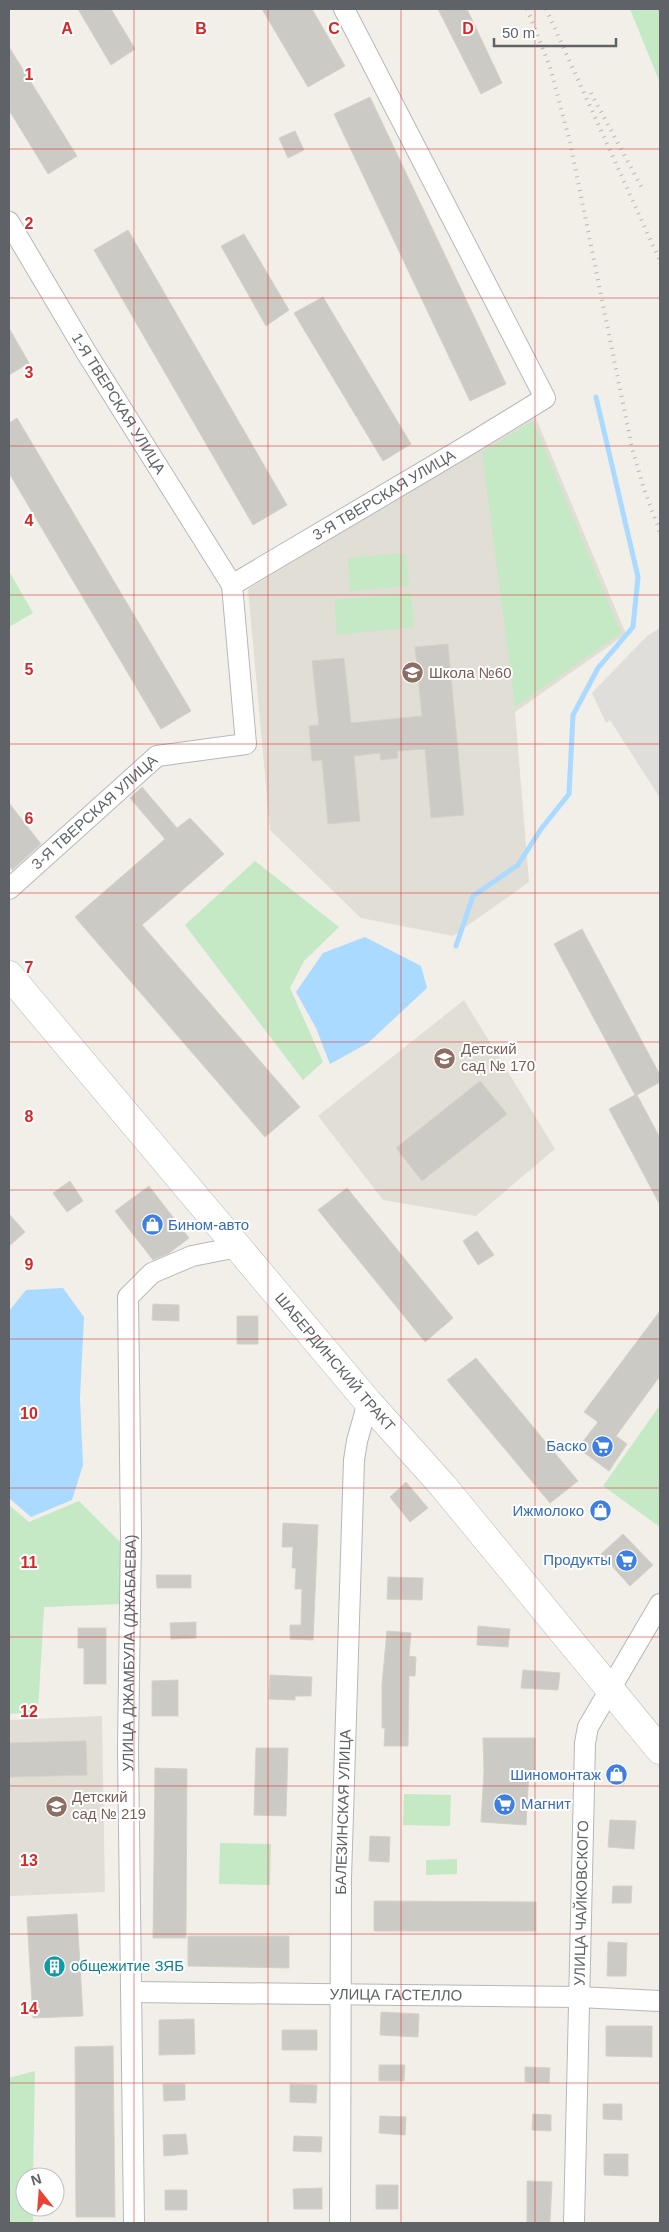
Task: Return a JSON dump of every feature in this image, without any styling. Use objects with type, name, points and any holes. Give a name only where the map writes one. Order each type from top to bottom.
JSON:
[{"type":"main road","name":"ШАБЕРДИНСКИЙ ТРАКТ","points":[[9,975],[368,1402],[443,1486],[660,1750]]},
{"type":"street","name":"3-Я ТВЕРСКАЯ УЛИЦА","points":[[9,889],[157,756],[246,744],[232,585],[545,398],[344,9]]},
{"type":"street","name":"1-Я ТВЕРСКАЯ УЛИЦА","points":[[9,222],[86,352],[232,585]]},
{"type":"street","name":"УЛИЦА ДЖАМБУЛА (ДЖАБАЕВА)","points":[[134,2223],[128,1749],[131,1534],[128,1297],[152,1273],[192,1256],[238,1247]]},
{"type":"street","name":"БАЛЕЗИНСКАЯ УЛИЦА","points":[[340,2223],[342,1868],[354,1460],[357,1441],[368,1402]]},
{"type":"street","name":"УЛИЦА ЧАЙКОВСКОГО","points":[[574,2223],[585,1743],[588,1727],[660,1604]]},
{"type":"street","name":"УЛИЦА ГАСТЕЛЛО","points":[[132,1992],[579,1997],[660,2001]]},
{"type":"shaded area","name":"Школа №60","points":[[535,416],[626,634],[515,712],[529,882],[453,936],[361,918],[270,830],[248,589]]},
{"type":"shaded area","points":[[660,628],[660,798],[610,720],[606,723],[592,693],[647,636]]},
{"type":"shaded area","name":"Детский сад № 170","points":[[464,1000],[555,1149],[476,1216],[383,1200],[318,1116]]},
{"type":"shaded area","name":"Детский сад № 219","points":[[102,1716],[105,1892],[9,1896],[9,1720]]},
{"type":"green space","points":[[630,9],[660,9],[660,83]]},
{"type":"green space","points":[[533,421],[621,633],[515,707],[482,452]]},
{"type":"green space","points":[[406,553],[409,586],[350,591],[348,558]]},
{"type":"green space","points":[[9,571],[33,613],[9,627]]},
{"type":"green space","points":[[411,593],[414,627],[337,635],[334,600]]},
{"type":"green space","points":[[255,861],[339,927],[304,961],[290,988],[323,1062],[303,1080],[185,925]]},
{"type":"green space","points":[[660,1405],[660,1527],[603,1486]]},
{"type":"green space","points":[[79,1501],[124,1546],[121,1604],[44,1607],[38,1712],[9,1714],[9,1505],[29,1522]]},
{"type":"green space","points":[[404,1794],[451,1795],[450,1826],[403,1825]]},
{"type":"green space","points":[[220,1843],[271,1844],[270,1885],[219,1884]]},
{"type":"green space","points":[[457,1859],[457,1874],[426,1875],[426,1860]]},
{"type":"green space","points":[[35,2071],[33,2167],[15,2167],[15,2217],[33,2217],[33,2223],[9,2223],[9,2078]]},
{"type":"water","points":[[365,937],[421,966],[427,988],[368,1043],[330,1064],[316,1028],[296,992],[323,953]]},
{"type":"water","points":[[63,1288],[84,1317],[80,1398],[83,1465],[72,1500],[31,1517],[9,1498],[9,1311],[26,1290]]},
{"type":"building","points":[[78,9],[111,9],[135,49],[111,65]]},
{"type":"building","points":[[262,9],[312,9],[345,66],[308,87]]},
{"type":"building","points":[[438,9],[467,9],[502,83],[481,94]]},
{"type":"building","points":[[9,47],[77,156],[48,174],[9,110]]},
{"type":"building","points":[[370,97],[506,384],[470,401],[334,114]]},
{"type":"building","points":[[295,131],[304,150],[288,158],[279,138]]},
{"type":"building","points":[[128,230],[287,505],[253,525],[94,250]]},
{"type":"building","points":[[244,234],[289,310],[266,326],[221,246]]},
{"type":"building","points":[[323,297],[411,444],[383,461],[294,313]]},
{"type":"building","points":[[9,328],[29,363],[9,375]]},
{"type":"building","points":[[17,418],[191,711],[161,729],[9,473],[9,423]]},
{"type":"building","points":[[448,644],[464,815],[431,818],[425,749],[397,751],[398,758],[381,760],[380,753],[354,756],[360,821],[328,824],[322,760],[312,761],[309,726],[319,725],[312,661],[344,658],[351,723],[422,716],[415,647]]},
{"type":"building","points":[[142,787],[177,828],[190,818],[224,854],[142,925],[300,1107],[265,1137],[75,917],[165,839],[130,798]]},
{"type":"building","points":[[9,803],[41,844],[12,870],[9,865]]},
{"type":"building","points":[[582,929],[660,1075],[660,1082],[637,1095],[660,1138],[660,1205],[609,1109],[635,1095],[554,944]]},
{"type":"building","points":[[480,1081],[507,1114],[422,1181],[396,1148]]},
{"type":"building","points":[[70,1181],[83,1201],[67,1212],[53,1193]]},
{"type":"building","name":"Бином-авто","points":[[149,1186],[189,1238],[169,1253],[153,1260],[115,1211]]},
{"type":"building","points":[[347,1188],[453,1318],[425,1342],[318,1210]]},
{"type":"building","points":[[9,1214],[25,1232],[9,1246]]},
{"type":"building","points":[[477,1231],[494,1255],[478,1265],[463,1241]]},
{"type":"building","points":[[153,1304],[179,1305],[179,1321],[152,1320]]},
{"type":"building","points":[[660,1311],[660,1376],[616,1436],[627,1444],[609,1471],[578,1448],[598,1422],[584,1412]]},
{"type":"building","points":[[237,1316],[258,1316],[258,1344],[237,1344]]},
{"type":"building","points":[[476,1358],[578,1481],[550,1503],[447,1380]]},
{"type":"building","points":[[406,1482],[428,1508],[410,1522],[390,1497]]},
{"type":"building","points":[[283,1523],[318,1525],[313,1640],[290,1639],[290,1625],[301,1625],[302,1589],[295,1589],[296,1568],[292,1568],[293,1547],[282,1547]]},
{"type":"building","name":"Продукты","points":[[623,1534],[653,1565],[630,1586],[601,1554]]},
{"type":"building","points":[[156,1575],[191,1575],[191,1588],[157,1588]]},
{"type":"building","points":[[388,1577],[423,1578],[422,1600],[387,1599]]},
{"type":"building","points":[[196,1622],[196,1638],[171,1639],[170,1623]]},
{"type":"building","points":[[478,1626],[510,1629],[508,1647],[477,1645]]},
{"type":"building","points":[[78,1628],[106,1628],[106,1684],[84,1684],[84,1648],[78,1648]]},
{"type":"building","points":[[387,1631],[411,1633],[409,1656],[416,1657],[415,1676],[409,1676],[408,1746],[384,1746],[385,1728],[382,1728],[382,1684]]},
{"type":"building","points":[[523,1670],[560,1673],[558,1690],[521,1688]]},
{"type":"building","points":[[270,1675],[312,1677],[311,1696],[295,1696],[295,1700],[269,1699]]},
{"type":"building","points":[[178,1680],[178,1716],[152,1716],[152,1681]]},
{"type":"building","points":[[483,1738],[535,1738],[535,1771],[529,1771],[526,1825],[481,1822],[484,1771]]},
{"type":"building","points":[[86,1741],[87,1775],[9,1777],[9,1743]]},
{"type":"building","points":[[256,1748],[288,1748],[286,1816],[254,1815]]},
{"type":"building","name":"Шиномонтаж","points":[[611,1767],[625,1767],[624,1784],[610,1783]]},
{"type":"building","points":[[155,1768],[187,1769],[186,1938],[153,1938]]},
{"type":"building","points":[[610,1820],[636,1821],[634,1849],[608,1847]]},
{"type":"building","points":[[370,1836],[390,1837],[389,1862],[369,1861]]},
{"type":"building","points":[[613,1886],[632,1886],[631,1903],[612,1903]]},
{"type":"building","points":[[374,1901],[536,1902],[536,1931],[374,1931]]},
{"type":"building","name":"общежитие ЗЯБ","points":[[77,1914],[83,2016],[33,2018],[27,1917]]},
{"type":"building","points":[[188,1936],[289,1936],[289,1968],[188,1966]]},
{"type":"building","points":[[608,1942],[627,1943],[626,1976],[607,1976]]},
{"type":"building","points":[[381,2012],[419,2014],[418,2037],[380,2035]]},
{"type":"building","points":[[194,2019],[195,2054],[159,2055],[159,2020]]},
{"type":"building","points":[[606,2026],[652,2026],[652,2057],[606,2056]]},
{"type":"building","points":[[282,2030],[317,2030],[317,2050],[282,2050]]},
{"type":"building","points":[[113,2046],[115,2217],[76,2217],[75,2047]]},
{"type":"building","points":[[379,2065],[405,2065],[404,2081],[379,2081]]},
{"type":"building","points":[[525,2067],[550,2068],[549,2083],[525,2082]]},
{"type":"building","points":[[163,2084],[185,2084],[185,2100],[164,2101]]},
{"type":"building","points":[[290,2084],[317,2085],[316,2103],[290,2102]]},
{"type":"building","points":[[603,2104],[622,2104],[622,2120],[603,2119]]},
{"type":"building","points":[[533,2114],[551,2115],[551,2131],[532,2130]]},
{"type":"building","points":[[380,2116],[406,2117],[405,2135],[379,2133]]},
{"type":"building","points":[[186,2134],[188,2154],[164,2156],[163,2135]]},
{"type":"building","points":[[294,2136],[322,2137],[321,2152],[293,2151]]},
{"type":"building","points":[[604,2154],[628,2154],[628,2176],[604,2175]]},
{"type":"building","points":[[527,2181],[552,2182],[550,2222],[527,2222]]},
{"type":"building","points":[[376,2185],[398,2185],[398,2209],[376,2209]]},
{"type":"building","points":[[322,2188],[322,2209],[294,2209],[293,2189]]},
{"type":"building","points":[[165,2190],[187,2190],[187,2210],[165,2210]]},
{"type":"waterway","points":[[456,946],[473,896],[518,865],[541,829],[569,794],[573,715],[598,668],[633,627],[638,577],[596,397]]},
{"type":"railway","points":[[527,9],[550,67],[570,142],[632,448],[644,489],[660,532]]},
{"type":"railway","points":[[546,9],[660,261]]},
{"type":"railway","points":[[591,93],[642,188]]},
{"type":"place","name":"Школа №60","points":[[413,673]]},
{"type":"place","name":"Детский сад № 170","points":[[445,1058]]},
{"type":"place","name":"Бином-авто","points":[[152,1225]]},
{"type":"place","name":"Баско","points":[[603,1446]]},
{"type":"place","name":"Ижмолоко","points":[[600,1511]]},
{"type":"place","name":"Продукты","points":[[627,1560]]},
{"type":"place","name":"Шиномонтаж","points":[[617,1775]]},
{"type":"place","name":"Магнит","points":[[505,1804]]},
{"type":"place","name":"Детский сад № 219","points":[[56,1806]]},
{"type":"place","name":"общежитие ЗЯБ","points":[[55,1966]]}]
